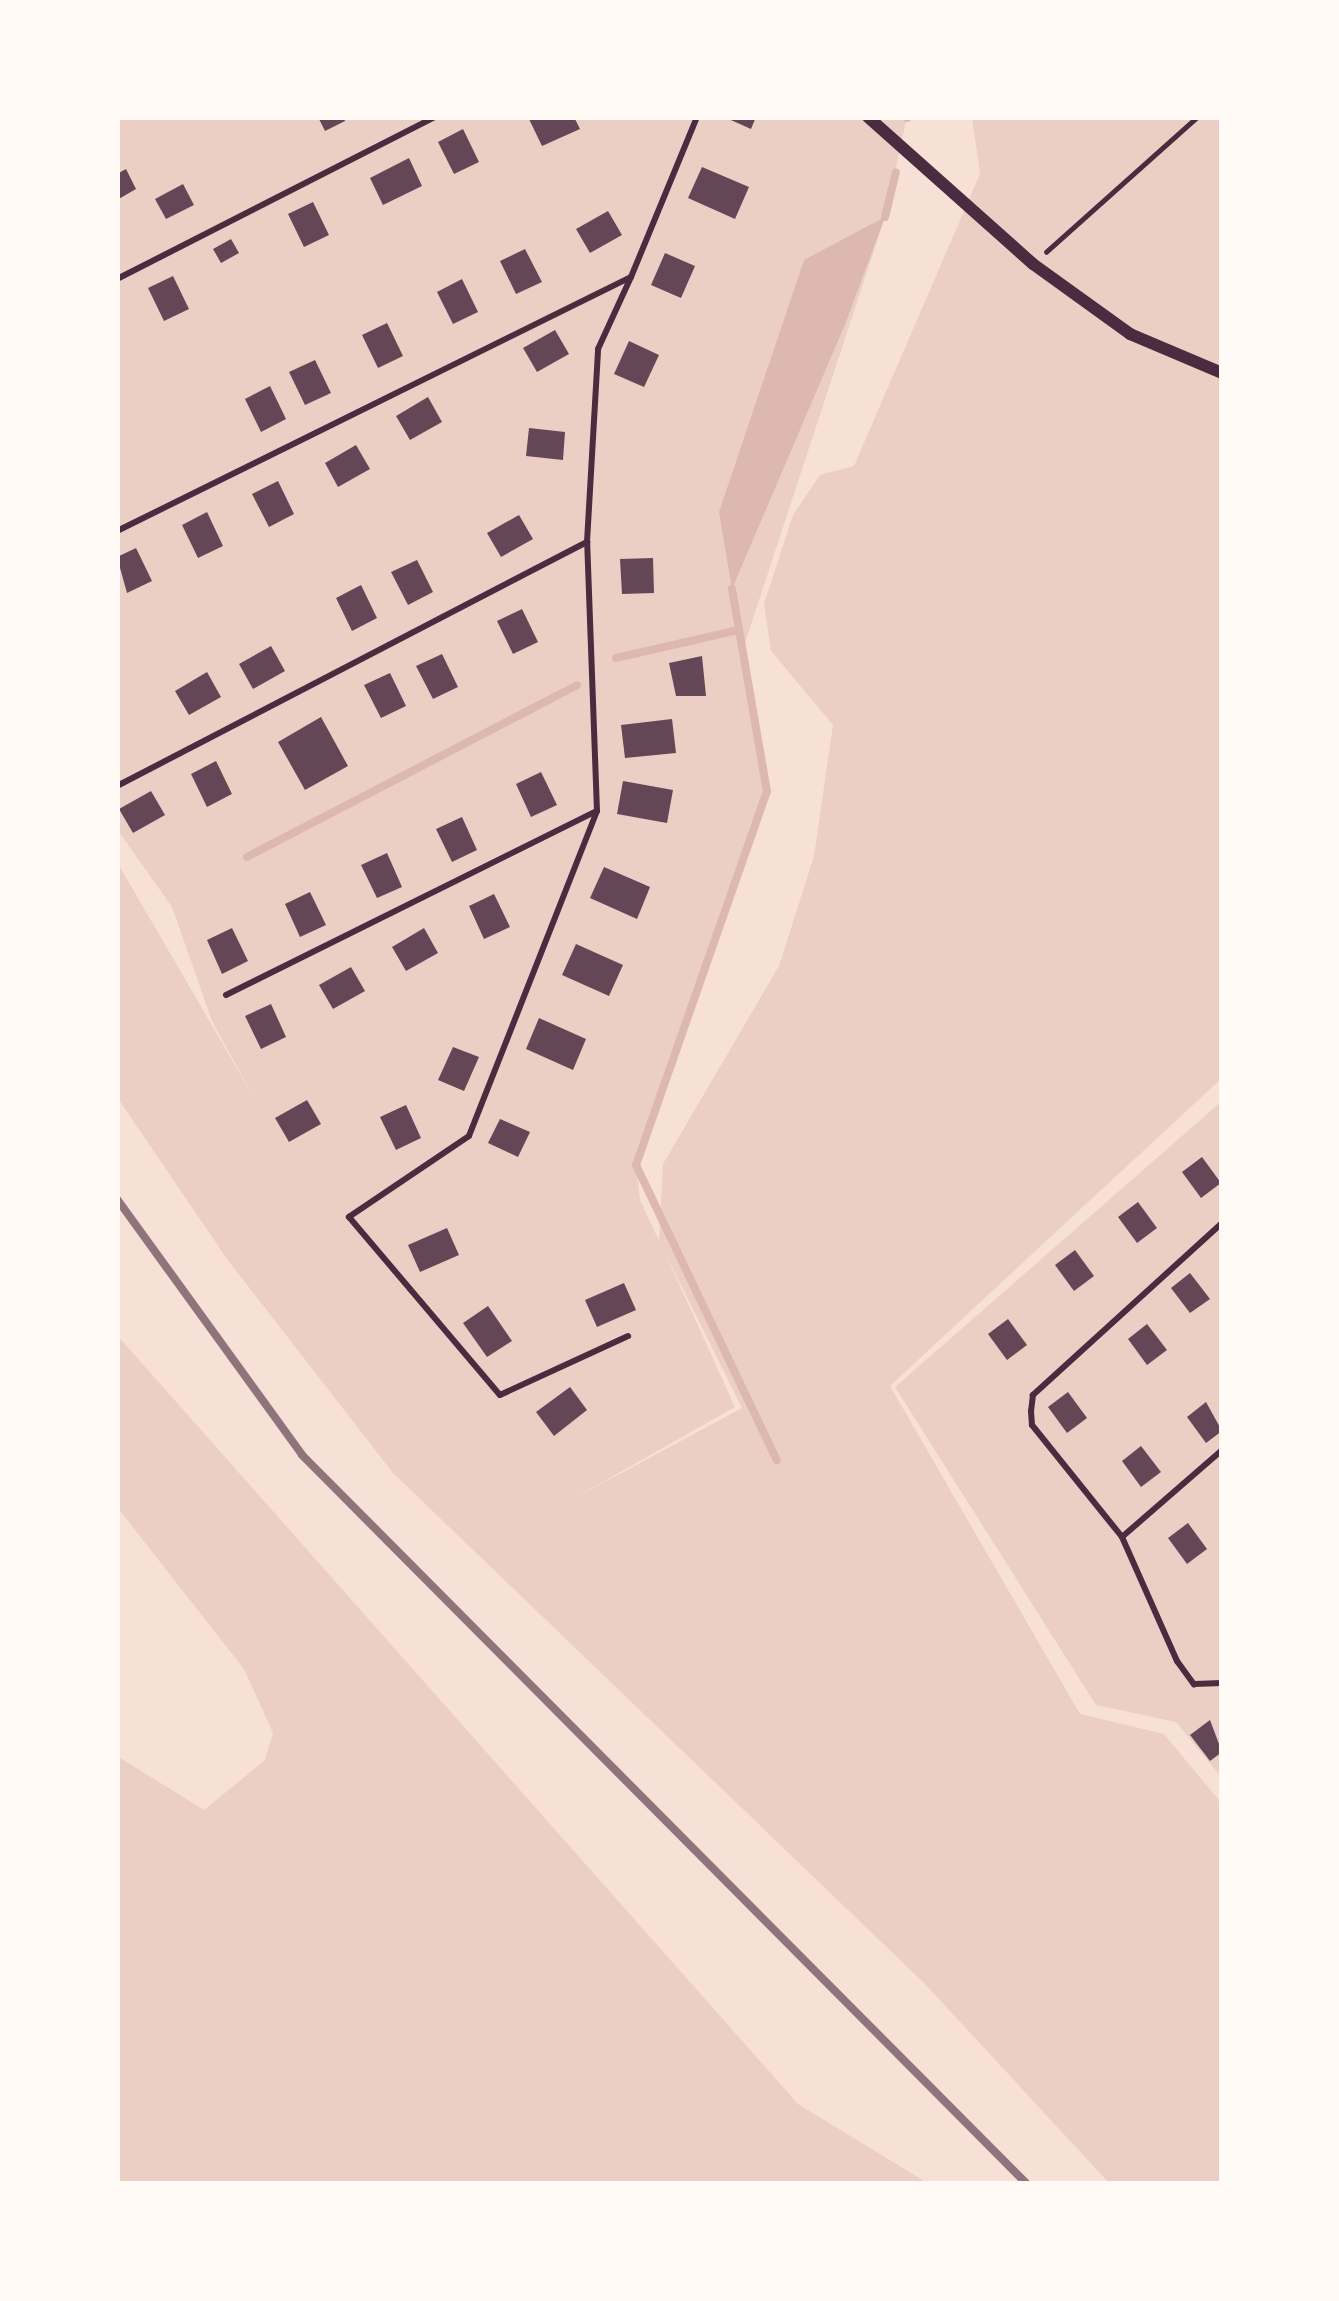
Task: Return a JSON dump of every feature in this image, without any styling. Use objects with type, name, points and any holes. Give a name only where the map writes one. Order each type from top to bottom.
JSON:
[{"type":"street","points":[[868,117],[1033,264],[1130,334],[1222,374]]},
{"type":"lane","points":[[117,279],[435,117]]},
{"type":"lane","points":[[628,1336],[500,1394],[349,1217],[470,1136],[597,811],[587,542],[598,349],[698,117]]},
{"type":"lane","points":[[117,531],[631,277]]},
{"type":"lane","points":[[117,786],[587,542]]},
{"type":"lane","points":[[226,994],[597,811]]},
{"type":"lane","points":[[1222,1223],[1033,1395],[1032,1425],[1122,1537],[1177,1661],[1194,1684],[1222,1682]]},
{"type":"lane","points":[[1122,1537],[1222,1450]]},
{"type":"path","points":[[1033,264],[1197,117]]},
{"type":"shaded area","points":[[117,117],[907,117],[885,217],[742,652],[767,791],[636,1165],[640,1200],[659,1241],[663,1164],[779,966],[814,856],[833,725],[771,651],[764,604],[793,515],[820,475],[854,466],[980,174],[972,117],[1222,117],[1222,1078],[890,1386],[1080,1714],[1164,1734],[1222,1804],[1222,2184],[1110,2184],[925,1984],[393,1473],[227,1259],[117,1097],[117,862],[256,1101],[212,1021],[172,907],[117,829]],"holes":[[[665,1253],[742,1408],[571,1500],[735,1407]]]},
{"type":"shaded area","points":[[885,217],[846,322],[732,589],[719,512],[804,260]]},
{"type":"shaded area","points":[[1222,1101],[1222,1778],[1176,1722],[1096,1705],[895,1387]]},
{"type":"shaded area","points":[[117,1335],[798,2104],[929,2184],[117,2184],[117,1756],[204,1810],[265,1760],[273,1733],[244,1669],[117,1507]]},
{"type":"building","points":[[318,117],[344,117],[345,121],[325,131]]},
{"type":"building","points":[[528,117],[574,117],[580,129],[542,146]]},
{"type":"building","points":[[724,117],[756,117],[751,129]]},
{"type":"building","points":[[463,129],[479,162],[454,174],[438,142]]},
{"type":"building","points":[[409,158],[422,186],[383,205],[370,178]]},
{"type":"building","points":[[702,167],[749,187],[735,219],[688,198]]},
{"type":"building","points":[[126,169],[136,189],[117,200],[117,174]]},
{"type":"building","points":[[183,184],[194,205],[166,219],[155,199]]},
{"type":"building","points":[[313,202],[329,235],[304,247],[288,214]]},
{"type":"building","points":[[608,211],[622,235],[590,253],[576,229]]},
{"type":"building","points":[[231,239],[239,253],[221,263],[213,249]]},
{"type":"building","points":[[525,249],[542,282],[516,294],[500,261]]},
{"type":"building","points":[[665,253],[695,266],[681,298],[651,285]]},
{"type":"building","points":[[173,276],[189,309],[164,321],[148,288]]},
{"type":"building","points":[[462,279],[478,312],[453,324],[437,292]]},
{"type":"building","points":[[387,323],[403,356],[378,368],[362,335]]},
{"type":"building","points":[[555,330],[569,354],[537,372],[523,348]]},
{"type":"building","points":[[629,341],[659,355],[644,387],[614,374]]},
{"type":"building","points":[[315,360],[331,393],[305,405],[289,372]]},
{"type":"building","points":[[270,386],[286,419],[261,432],[245,399]]},
{"type":"building","points":[[428,397],[442,422],[410,440],[396,416]]},
{"type":"building","points":[[529,428],[565,432],[563,460],[526,456]]},
{"type":"building","points":[[356,445],[370,469],[338,487],[325,463]]},
{"type":"building","points":[[278,481],[294,514],[269,527],[252,494]]},
{"type":"building","points":[[207,512],[223,546],[198,558],[182,525]]},
{"type":"building","points":[[519,515],[533,539],[501,557],[487,533]]},
{"type":"building","points":[[136,548],[152,581],[127,593],[117,557]]},
{"type":"building","points":[[653,558],[654,593],[622,594],[620,559]]},
{"type":"building","points":[[417,560],[433,592],[408,605],[391,572]]},
{"type":"building","points":[[361,585],[377,618],[352,631],[336,598]]},
{"type":"building","points":[[522,609],[538,642],[513,654],[497,621]]},
{"type":"building","points":[[271,646],[285,671],[253,689],[239,664]]},
{"type":"building","points":[[442,654],[458,687],[433,699],[416,666]]},
{"type":"building","points":[[702,656],[706,696],[676,696],[669,663]]},
{"type":"building","points":[[207,672],[221,697],[189,715],[175,691]]},
{"type":"building","points":[[390,673],[406,706],[381,718],[364,685]]},
{"type":"building","points":[[321,717],[348,766],[305,790],[278,742]]},
{"type":"building","points":[[672,719],[676,753],[625,758],[621,725]]},
{"type":"building","points":[[216,761],[232,794],[207,807],[191,774]]},
{"type":"building","points":[[541,772],[557,805],[531,817],[516,784]]},
{"type":"building","points":[[623,781],[673,790],[667,823],[617,814]]},
{"type":"building","points":[[151,791],[165,815],[133,833],[119,809]]},
{"type":"building","points":[[462,817],[477,850],[452,862],[436,829]]},
{"type":"building","points":[[387,853],[402,887],[377,898],[361,865]]},
{"type":"building","points":[[604,867],[650,887],[637,919],[590,898]]},
{"type":"building","points":[[310,892],[326,925],[300,937],[285,904]]},
{"type":"building","points":[[494,894],[510,927],[484,939],[469,906]]},
{"type":"building","points":[[232,928],[248,961],[222,974],[207,940]]},
{"type":"building","points":[[424,928],[438,953],[406,971],[392,947]]},
{"type":"building","points":[[576,944],[623,965],[609,996],[562,975]]},
{"type":"building","points":[[351,967],[365,991],[333,1009],[319,985]]},
{"type":"building","points":[[271,1004],[286,1037],[261,1049],[245,1016]]},
{"type":"building","points":[[539,1018],[586,1039],[573,1070],[526,1049]]},
{"type":"building","points":[[453,1047],[479,1057],[464,1091],[438,1080]]},
{"type":"building","points":[[307,1100],[321,1124],[289,1142],[275,1118]]},
{"type":"building","points":[[406,1105],[421,1138],[396,1150],[380,1117]]},
{"type":"building","points":[[500,1119],[530,1132],[518,1157],[488,1143]]},
{"type":"building","points":[[1202,1157],[1221,1183],[1201,1198],[1182,1172]]},
{"type":"building","points":[[1138,1202],[1157,1228],[1137,1243],[1118,1217]]},
{"type":"building","points":[[447,1228],[459,1255],[420,1272],[408,1245]]},
{"type":"building","points":[[1075,1250],[1094,1276],[1074,1291],[1055,1265]]},
{"type":"building","points":[[1190,1273],[1210,1299],[1190,1313],[1171,1288]]},
{"type":"building","points":[[624,1283],[636,1310],[597,1327],[585,1300]]},
{"type":"building","points":[[488,1306],[512,1341],[487,1357],[463,1323]]},
{"type":"building","points":[[1008,1319],[1027,1345],[1007,1360],[988,1334]]},
{"type":"building","points":[[1147,1324],[1167,1350],[1147,1365],[1128,1339]]},
{"type":"building","points":[[570,1387],[587,1410],[554,1436],[536,1412]]},
{"type":"building","points":[[1068,1392],[1087,1418],[1067,1433],[1048,1407]]},
{"type":"building","points":[[1206,1402],[1222,1431],[1206,1443],[1187,1417]]},
{"type":"building","points":[[1141,1446],[1161,1472],[1141,1487],[1122,1461]]},
{"type":"building","points":[[1188,1523],[1207,1549],[1187,1564],[1168,1538]]},
{"type":"building","points":[[1210,1720],[1222,1752],[1210,1761],[1190,1735]]},
{"type":"waterway","points":[[885,217],[896,172]]},
{"type":"waterway","points":[[732,589],[767,791],[636,1165],[777,1460]]},
{"type":"waterway","points":[[616,658],[738,630]]},
{"type":"waterway","points":[[247,857],[577,685]]},
{"type":"railway","points":[[117,1199],[302,1455],[1027,2184]]}]
